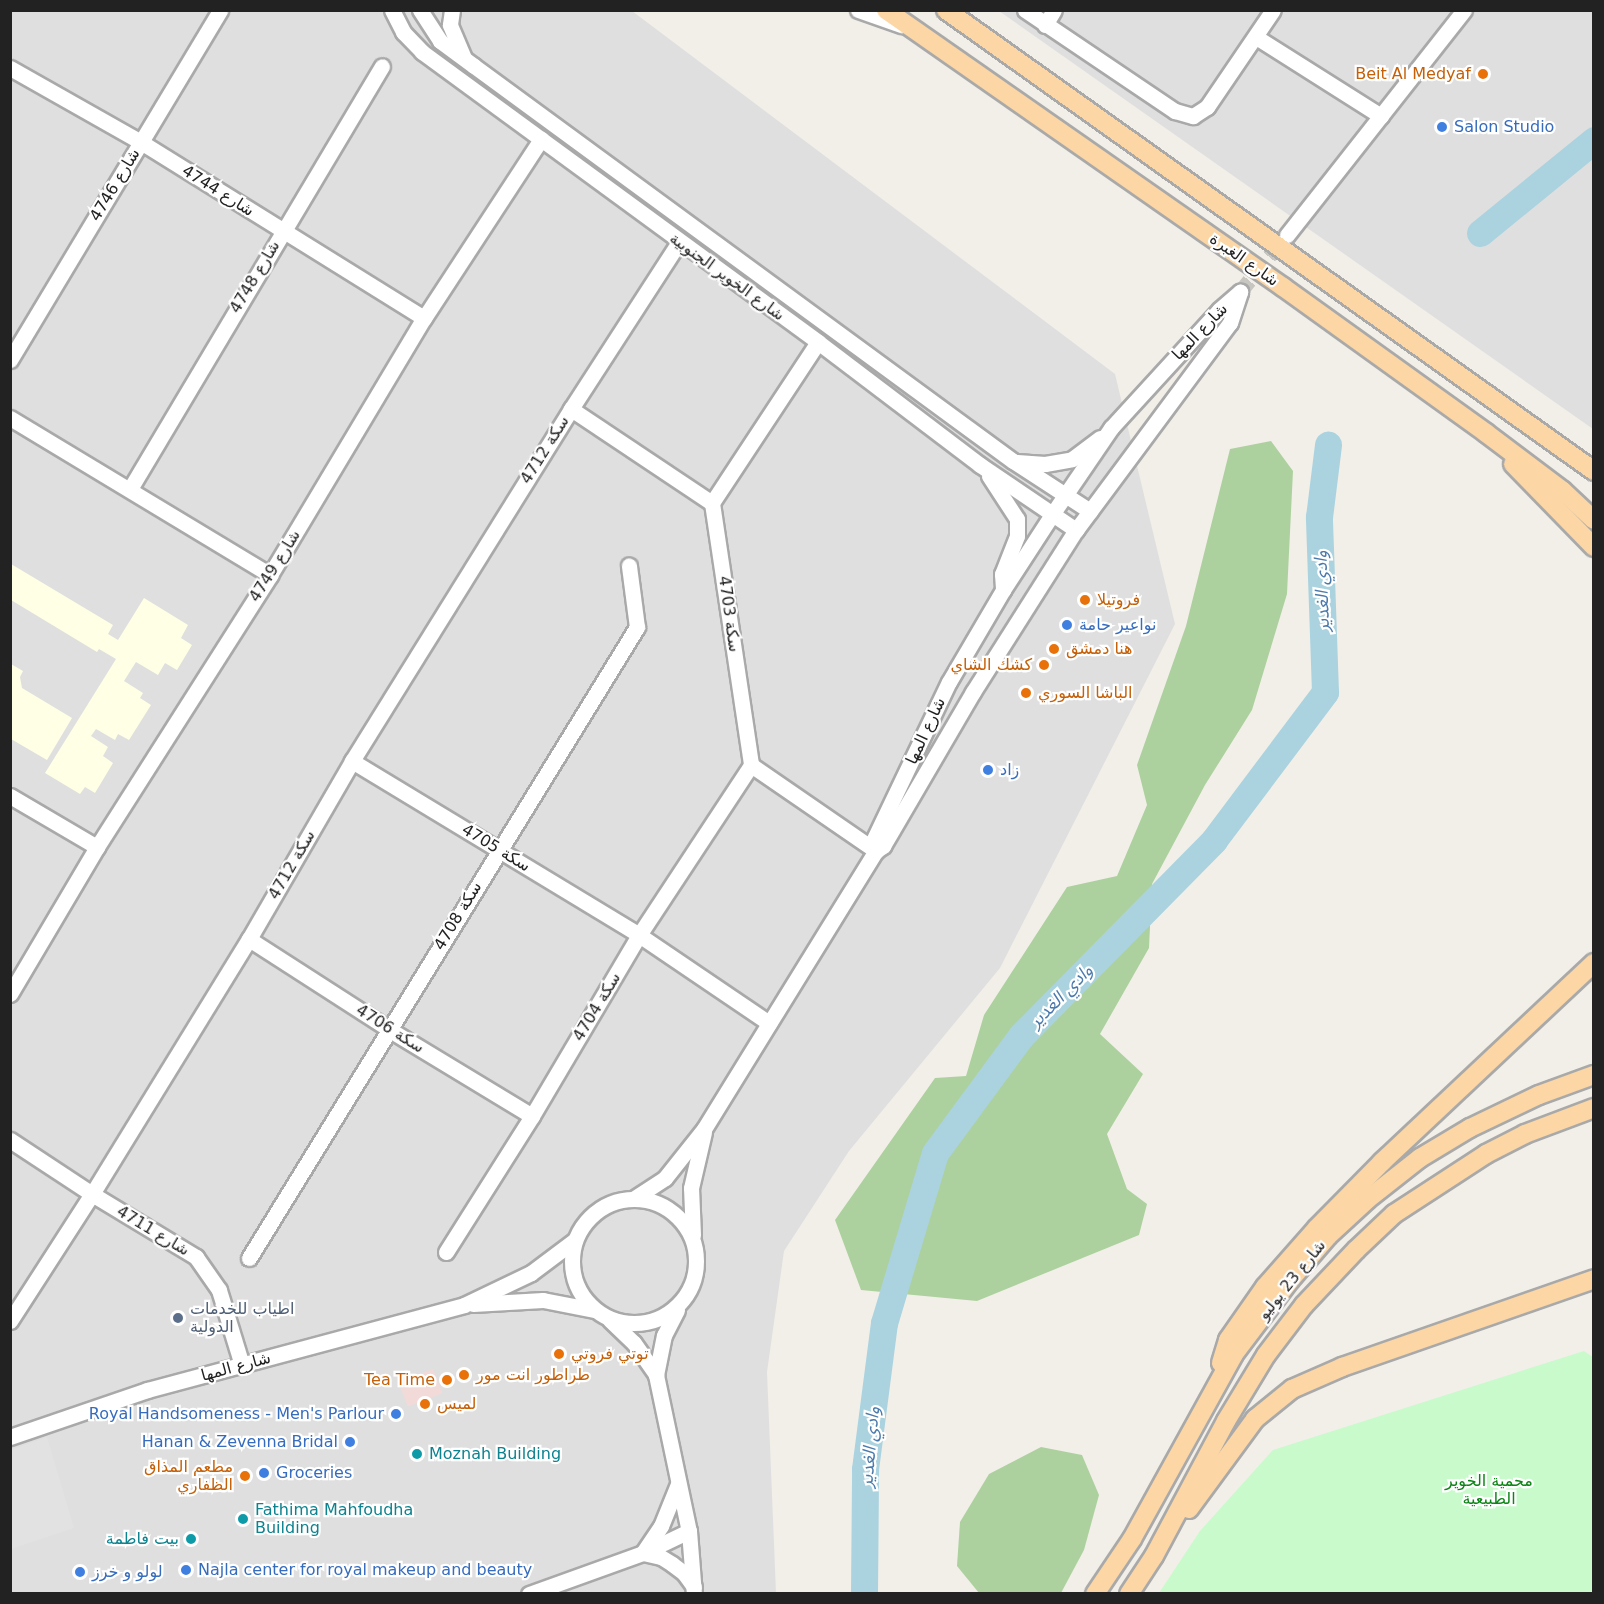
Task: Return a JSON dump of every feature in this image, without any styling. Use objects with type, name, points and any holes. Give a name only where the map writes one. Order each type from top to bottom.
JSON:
[{"type":"main road","name":"شارع الغبرة","points":[[886,10],[1273,280],[1486,433],[1563,491],[1593,520]]},
{"type":"main road","name":"شارع الغبرة","points":[[946,10],[1589,467]]},
{"type":"main road","points":[[1486,433],[1551,506],[1593,547]]},
{"type":"main road","points":[[1214,1387],[1228,1340],[1265,1287],[1317,1228],[1382,1162],[1593,963]]},
{"type":"main road","name":"شارع 23 يوليو","points":[[1095,1593],[1132,1539],[1233,1354],[1290,1280],[1328,1236],[1368,1199],[1420,1158],[1470,1128],[1539,1095],[1593,1075]]},
{"type":"main road","name":"شارع 23 يوليو","points":[[1129,1593],[1154,1556],[1226,1421],[1266,1355],[1305,1305],[1356,1250],[1394,1214],[1486,1154],[1525,1134],[1593,1108]]},
{"type":"main road","points":[[1154,1556],[1238,1439],[1264,1411],[1292,1389],[1351,1364],[1593,1279]]},
{"type":"street","name":"4746 شارع","points":[[10,360],[220,10]]},
{"type":"street","points":[[378,10],[403,32]]},
{"type":"street","name":"شارع الخوير الجنوبية","points":[[392,10],[403,32],[422,52],[818,342],[980,465],[1076,530]]},
{"type":"street","name":"شارع الخوير الجنوبية","points":[[420,10],[440,41],[1012,461],[1090,511]]},
{"type":"street","points":[[452,10],[450,25],[454,40],[462,54],[474,66]]},
{"type":"street","points":[[858,10],[912,29]]},
{"type":"street","points":[[960,10],[976,31]]},
{"type":"street","points":[[1025,10],[1175,111],[1193,116],[1207,107],[1273,10]]},
{"type":"street","points":[[1045,25],[1054,10]]},
{"type":"street","points":[[1287,235],[1464,10]]},
{"type":"street","points":[[1256,37],[1381,116]]},
{"type":"street","name":"4748 شارع","points":[[130,489],[382,66]]},
{"type":"street","name":"4744 شارع","points":[[10,68],[141,142],[424,318]]},
{"type":"street","name":"4749 شارع","points":[[10,994],[97,847],[270,575],[424,318],[541,139]]},
{"type":"street","name":"سكة 4712","points":[[10,1321],[92,1194],[249,939],[352,761],[571,409],[679,242]]},
{"type":"street","name":"شارع المها","points":[[633,1199],[665,1178],[704,1129],[876,851],[883,846],[973,692],[1076,530],[1230,323],[1240,292],[1219,310],[1112,428],[1053,513],[1003,590],[949,682],[873,841],[876,851]]},
{"type":"street","points":[[712,503],[818,342]]},
{"type":"street","name":"سكة 4712","points":[[571,409],[712,503]]},
{"type":"street","points":[[10,418],[270,575]]},
{"type":"street","points":[[1012,461],[1045,464],[1072,459],[1112,428]]},
{"type":"street","points":[[980,465],[1017,519],[1017,536],[1002,574],[1003,590]]},
{"type":"street","name":"4703 سكة","points":[[712,503],[751,765]]},
{"type":"street","name":"سكة 4708","points":[[249,1258],[390,1030],[498,849],[637,627],[628,566]]},
{"type":"street","name":"4705 سكة","points":[[352,761],[639,935],[769,1023]]},
{"type":"street","points":[[751,765],[876,851]]},
{"type":"street","name":"سكة 4704","points":[[446,1252],[532,1116],[639,935],[751,765]]},
{"type":"street","points":[[10,796],[97,847]]},
{"type":"street","name":"4706 سكة","points":[[249,939],[390,1030],[532,1116]]},
{"type":"street","name":"شارع المها","points":[[694,1240],[691,1188],[704,1129]]},
{"type":"street","name":"4711 شارع","points":[[10,1140],[92,1194],[196,1257],[219,1290],[242,1365]]},
{"type":"street","points":[[656,1375],[634,1343],[584,1299],[574,1278],[572,1255],[575,1240],[592,1215],[604,1207],[633,1199],[652,1201],[670,1210],[684,1223],[694,1240],[697,1258],[696,1276],[689,1293],[678,1307],[664,1335],[656,1375],[689,1531],[694,1590]]},
{"type":"street","name":"شارع المها","points":[[10,1437],[147,1390],[464,1305],[531,1273],[575,1240]]},
{"type":"street","name":"شارع المها","points":[[464,1305],[543,1299],[595,1310]]},
{"type":"street","points":[[609,1319],[627,1324],[645,1323],[663,1318],[678,1307]]},
{"type":"street","points":[[643,1553],[661,1526],[678,1484]]},
{"type":"street","points":[[530,1593],[643,1553],[689,1531]]},
{"type":"street","points":[[643,1553],[661,1557],[672,1564],[684,1573],[694,1590]]},
{"type":"shaded area","points":[[11,11],[632,11],[1115,374],[1175,624],[1000,968],[849,1151],[784,1251],[767,1372],[776,1593],[11,1594]]},
{"type":"shaded area","points":[[999,11],[1593,11],[1593,429]]},
{"type":"shaded area","points":[[11,564],[113,625],[108,634],[118,640],[144,598],[188,625],[181,638],[192,645],[177,670],[165,663],[158,675],[136,662],[124,681],[143,693],[140,698],[151,705],[129,740],[118,734],[115,740],[96,729],[91,736],[108,747],[103,756],[113,763],[95,793],[85,787],[80,794],[45,773],[116,659],[99,649],[97,652],[11,600]]},
{"type":"shaded area","points":[[11,664],[23,671],[20,677],[22,688],[72,718],[47,760],[11,739]]},
{"type":"shaded area","points":[[433,1369],[442,1393],[408,1407],[398,1382]]},
{"type":"shaded area","points":[[47,1437],[74,1528],[11,1549],[11,1450]]},
{"type":"green space","points":[[1271,441],[1293,471],[1287,594],[1252,710],[1205,785],[1152,884],[1149,948],[1100,1034],[1143,1074],[1107,1134],[1127,1189],[1147,1204],[1139,1235],[977,1301],[861,1290],[835,1220],[935,1078],[966,1076],[984,1015],[1067,887],[1117,876],[1147,805],[1137,765],[1186,626],[1230,449]]},
{"type":"green space","name":"محمية الخوير الطبيعية","points":[[1584,1351],[1594,1358],[1593,1593],[1159,1593],[1200,1531],[1273,1450]]},
{"type":"green space","points":[[1041,1447],[1082,1455],[1099,1495],[1084,1550],[1061,1593],[979,1593],[957,1566],[960,1522],[989,1474]]},
{"type":"waterway","name":"وادي الغدير","points":[[1480,233],[1594,140]]},
{"type":"waterway","name":"وادي الغدير","points":[[864,1594],[865,1469],[884,1323],[935,1153],[1021,1036],[1214,840],[1325,692],[1319,517],[1328,445]]},
{"type":"tunnel","points":[[1240,292],[1284,238]]},
{"type":"place","name":"Beit Al Medyaf","points":[[1483,74]]},
{"type":"place","name":"Salon Studio","points":[[1442,127]]},
{"type":"place","name":"فروتيلا","points":[[1085,600]]},
{"type":"place","name":"نواعير حامة","points":[[1067,625]]},
{"type":"place","name":"هنا دمشق","points":[[1054,649]]},
{"type":"place","name":"كشك الشاي","points":[[1044,665]]},
{"type":"place","name":"الباشا السوري","points":[[1026,693]]},
{"type":"place","name":"زاد","points":[[988,770]]},
{"type":"place","name":"اطياب للخدمات الدولية","points":[[178,1318]]},
{"type":"place","name":"توتي فروتي","points":[[559,1354]]},
{"type":"place","name":"طراطور انت مور","points":[[464,1375]]},
{"type":"place","name":"Tea Time","points":[[447,1380]]},
{"type":"place","name":"لميس","points":[[425,1404]]},
{"type":"place","name":"Royal Handsomeness - Men's Parlour","points":[[396,1414]]},
{"type":"place","name":"Hanan & Zevenna Bridal","points":[[350,1442]]},
{"type":"place","name":"Moznah Building","points":[[417,1454]]},
{"type":"place","name":"Groceries","points":[[264,1473]]},
{"type":"place","name":"مطعم المذاق الظفاري","points":[[245,1476]]},
{"type":"place","name":"Fathima Mahfoudha Building","points":[[243,1519]]},
{"type":"place","name":"بيت فاطمة","points":[[191,1539]]},
{"type":"place","name":"Najla center for royal makeup and beauty","points":[[186,1570]]},
{"type":"place","name":"لولو و خرز","points":[[80,1572]]}]
